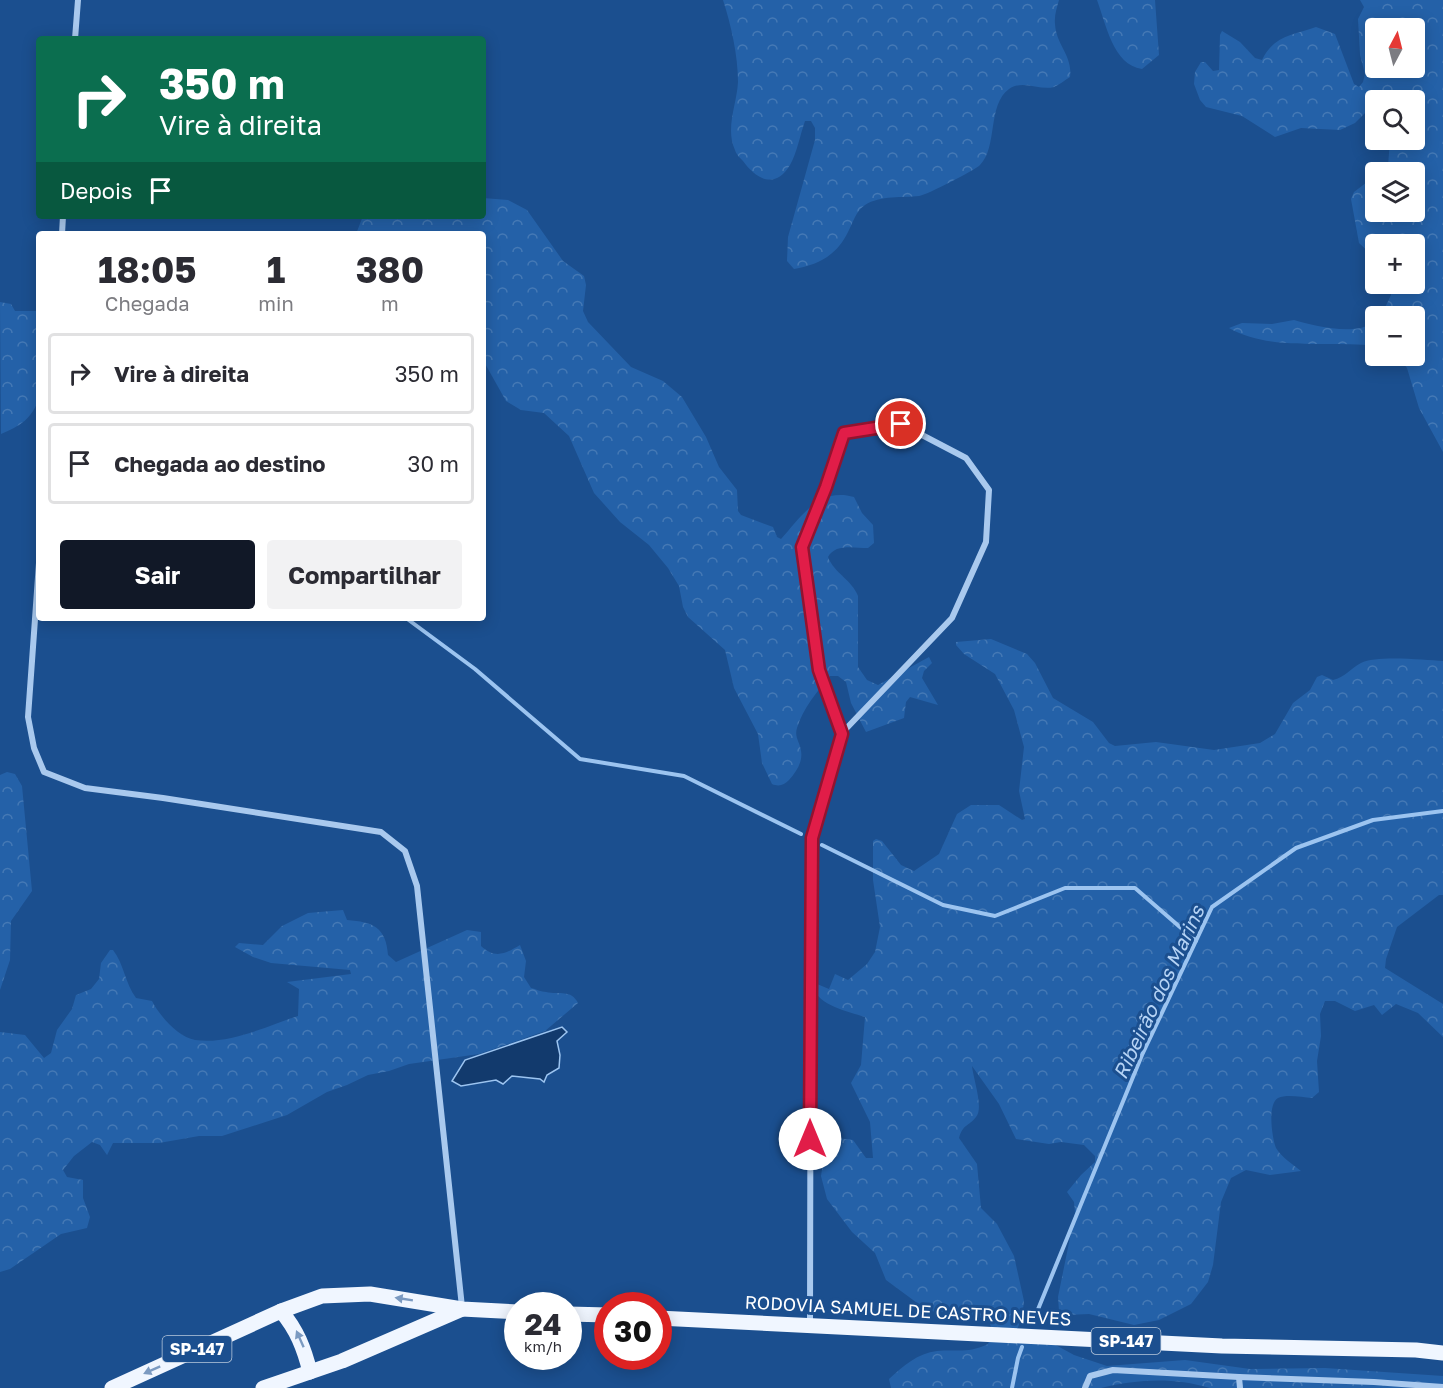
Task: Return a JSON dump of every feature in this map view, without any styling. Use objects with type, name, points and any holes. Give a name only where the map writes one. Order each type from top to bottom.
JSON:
[{"type":"main road","name":"SP-147","points":[[112,1388],[281,1311],[322,1296],[370,1294],[462,1309],[504,1311]]},
{"type":"main road","name":"SP-147","points":[[263,1388],[361,1353],[462,1309]]},
{"type":"main road","points":[[281,1311],[293,1325],[303,1345],[310,1372]]},
{"type":"main road","name":"RODOVIA SAMUEL DE CASTRO NEVES","points":[[672,1319],[1222,1346],[1416,1350],[1443,1353]]},
{"type":"street","points":[[75,36],[78,0]]},
{"type":"street","points":[[810,1324],[812,838],[842,734],[952,618],[986,542],[989,490],[978,474],[966,458],[901,424],[844,433],[802,547],[819,670],[842,734]]},
{"type":"street","points":[[36,605],[28,717],[34,748],[44,772],[85,788],[381,832],[405,851],[417,886],[462,1309]]},
{"type":"street","points":[[1085,1388],[1090,1376],[1113,1370],[1443,1387]]},
{"type":"street","points":[[1239,1377],[1240,1388]]},
{"type":"green space","points":[[723,0],[1059,0],[1055,18],[1056,31],[1069,63],[1070,77],[1049,88],[1020,85],[1009,89],[1002,96],[998,105],[989,148],[980,165],[924,195],[884,198],[865,205],[857,214],[844,240],[832,253],[819,262],[794,269],[787,261],[788,237],[815,140],[815,128],[811,121],[805,121],[790,165],[784,173],[772,179],[760,177],[754,173],[737,154],[731,133],[738,82],[737,61]]},
{"type":"green space","points":[[1097,0],[1155,0],[1159,55],[1142,69],[1124,60],[1112,42]]},
{"type":"green space","points":[[1360,0],[1443,0],[1443,452],[1419,408],[1405,366],[1425,366],[1425,306],[1386,306],[1391,294],[1425,294],[1425,234],[1365,234],[1365,249],[1359,243],[1351,199],[1354,192],[1365,184],[1365,222],[1425,222],[1425,162],[1388,162],[1389,150],[1425,150],[1425,90],[1365,90],[1365,113],[1355,123],[1340,130],[1301,128],[1275,137],[1242,116],[1206,107],[1200,100],[1194,84],[1195,72],[1201,62],[1205,62],[1213,71],[1219,70],[1222,31],[1240,42],[1255,58],[1262,60],[1278,41],[1316,27],[1335,34],[1354,84],[1359,87],[1365,74],[1360,55],[1358,19],[1364,7]]},
{"type":"green space","points":[[486,198],[508,200],[527,210],[563,261],[584,276],[586,285],[583,311],[588,322],[631,367],[663,381],[682,397],[706,437],[719,467],[737,490],[738,511],[741,515],[773,527],[777,537],[781,539],[804,513],[821,500],[842,495],[854,497],[862,513],[873,525],[874,543],[868,548],[840,548],[828,557],[834,568],[852,585],[858,596],[858,667],[867,680],[878,685],[929,657],[932,663],[924,671],[922,678],[938,705],[910,697],[906,702],[904,718],[866,732],[851,703],[846,682],[838,676],[830,676],[815,694],[797,728],[796,734],[801,755],[798,767],[785,783],[772,784],[762,763],[758,734],[734,688],[725,650],[688,617],[683,607],[679,586],[649,545],[620,522],[594,493],[569,436],[544,413],[521,410],[506,401],[486,365],[486,231],[357,231],[362,219],[486,219]]},
{"type":"green space","points":[[0,302],[11,304],[15,311],[36,311],[36,405],[29,417],[1,434]]},
{"type":"green space","points":[[1294,320],[1336,329],[1365,326],[1365,345],[1282,343],[1263,340],[1229,328],[1242,323],[1272,324]]},
{"type":"green space","points":[[991,639],[1027,654],[1035,663],[1053,698],[1093,722],[1109,743],[1115,746],[1156,742],[1214,750],[1260,743],[1275,734],[1293,703],[1310,690],[1317,677],[1322,675],[1333,680],[1361,663],[1378,659],[1443,661],[1443,895],[1439,895],[1397,927],[1385,968],[1443,1004],[1443,1037],[1418,1013],[1396,1004],[1382,1015],[1374,1005],[1355,1011],[1335,1001],[1325,1001],[1320,1014],[1321,1036],[1317,1061],[1319,1092],[1312,1098],[1290,1096],[1278,1098],[1272,1107],[1271,1114],[1276,1148],[1284,1158],[1301,1171],[1270,1175],[1246,1170],[1231,1178],[1221,1202],[1213,1265],[1208,1282],[1191,1304],[1159,1320],[1134,1325],[1089,1314],[1066,1315],[1059,1311],[1058,1297],[1075,1213],[1074,1202],[1067,1192],[1095,1162],[1095,1156],[1084,1145],[1061,1142],[1049,1144],[1016,1139],[999,1104],[972,1066],[979,1100],[978,1113],[962,1130],[959,1138],[977,1164],[981,1208],[997,1224],[1014,1256],[1024,1301],[1022,1317],[1013,1340],[1041,1337],[1074,1355],[1107,1366],[1185,1360],[1250,1369],[1325,1368],[1443,1376],[1443,1388],[1210,1388],[1183,1382],[1156,1380],[1101,1388],[891,1388],[889,1379],[917,1357],[930,1352],[981,1347],[988,1344],[993,1331],[988,1320],[967,1314],[928,1311],[886,1280],[875,1253],[852,1232],[827,1199],[821,1176],[825,1150],[838,1138],[853,1140],[866,1158],[873,1158],[870,1122],[851,1083],[861,1065],[865,1017],[828,1004],[813,988],[817,984],[829,989],[835,974],[848,980],[867,964],[875,952],[880,927],[873,880],[873,841],[876,839],[882,841],[901,865],[914,871],[939,854],[957,814],[971,805],[999,805],[1022,820],[1025,819],[1019,791],[1024,747],[1014,710],[995,674],[964,654],[956,645],[956,642]]},
{"type":"green space","points":[[7,772],[15,774],[22,786],[32,891],[11,921],[10,960],[0,990],[0,775]]},
{"type":"green space","points":[[343,910],[347,920],[364,922],[377,928],[384,938],[388,955],[396,962],[467,930],[481,932],[481,946],[491,953],[505,953],[520,945],[526,961],[524,977],[531,988],[544,992],[568,994],[578,1003],[545,1031],[479,1054],[409,1064],[368,1075],[327,1092],[287,1115],[222,1136],[199,1136],[159,1143],[113,1143],[107,1155],[100,1145],[92,1142],[74,1156],[63,1170],[67,1177],[83,1180],[83,1198],[90,1217],[87,1228],[61,1234],[10,1269],[0,1272],[0,1032],[25,1035],[44,1058],[51,1053],[57,1030],[72,1009],[76,995],[91,989],[99,979],[101,963],[110,950],[117,955],[136,998],[152,1001],[170,1025],[189,1038],[208,1041],[221,1040],[298,1016],[299,989],[287,982],[351,974],[350,970],[271,963],[253,957],[235,947],[239,943],[263,945],[282,926],[308,913]]},
{"type":"shaded area","points":[[562,1027],[567,1032],[557,1041],[560,1055],[559,1068],[547,1075],[544,1082],[540,1079],[512,1076],[503,1084],[496,1080],[461,1086],[452,1081],[465,1060]]},
{"type":"waterway","points":[[410,621],[475,669],[580,759],[684,776],[801,834]]},
{"type":"waterway","name":"Ribeirão dos Marins","points":[[1032,1324],[1142,1055],[1212,907],[1296,848],[1373,820],[1443,811]]},
{"type":"waterway","points":[[822,845],[943,905],[995,916],[1065,888],[1135,888],[1196,941]]},
{"type":"waterway","points":[[1012,1388],[1022,1347]]},
{"type":"route","points":[[810,1139],[812,838],[842,734],[819,670],[802,547],[844,433],[901,424]]}]
